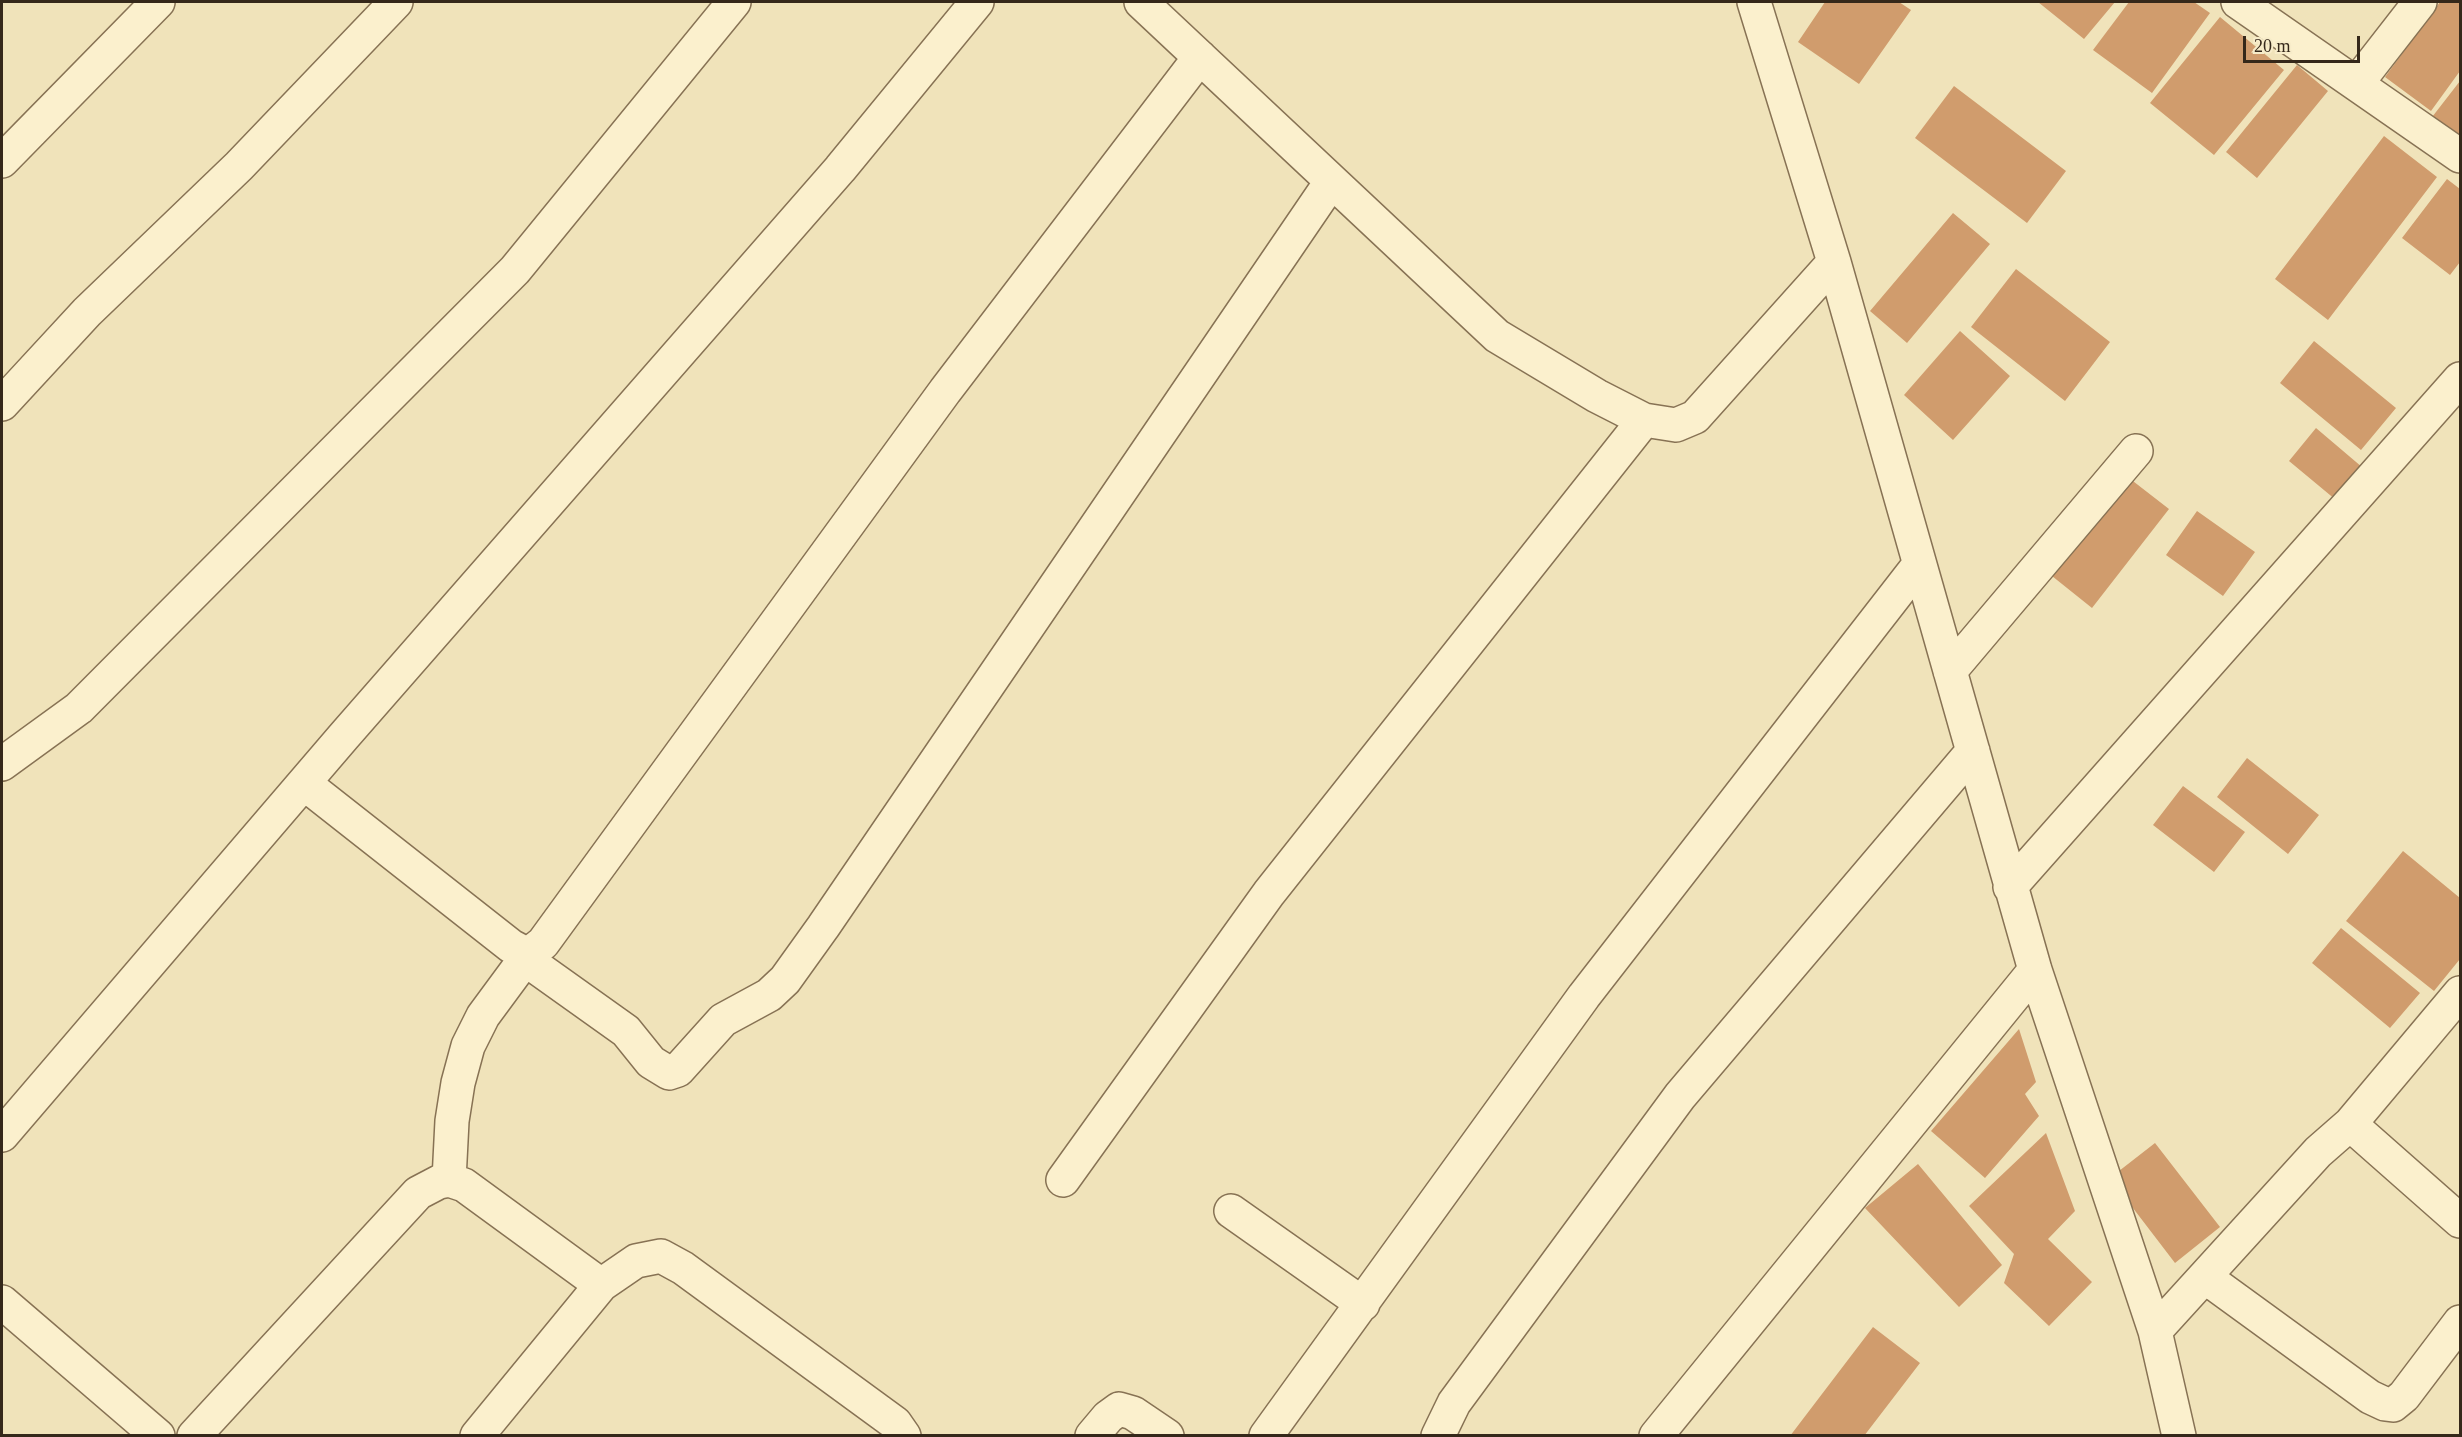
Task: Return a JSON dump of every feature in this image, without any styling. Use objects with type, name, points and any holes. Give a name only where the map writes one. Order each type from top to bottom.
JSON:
[{"type":"street","points":[[2,161],[158,2]]},
{"type":"street","points":[[2,404],[87,312],[239,166],[396,2]]},
{"type":"street","points":[[2,764],[79,708],[515,270],[734,2]]},
{"type":"street","points":[[2,1135],[344,736],[840,169],[977,2]]},
{"type":"street","points":[[1141,2],[1497,336],[1597,396],[1644,420],[1676,425],[1695,417],[1834,262]]},
{"type":"street","points":[[1754,2],[1834,262],[1918,566],[2035,970],[2155,1331],[2179,1436]]},
{"type":"street","points":[[2238,2],[2460,156]]},
{"type":"street","points":[[2357,83],[2420,2]]},
{"type":"street","points":[[449,1180],[452,1121],[458,1083],[468,1046],[483,1016],[526,957],[543,943],[945,391],[1200,57]]},
{"type":"street","points":[[305,784],[511,946],[626,1031],[651,1062],[662,1071],[669,1073],[678,1070],[723,1020],[769,995],[784,980],[837,907],[1331,182]]},
{"type":"street","points":[[2010,887],[2460,379]]},
{"type":"street","points":[[1062,1180],[1269,893],[1644,420]]},
{"type":"street","points":[[1950,671],[2136,451]]},
{"type":"street","points":[[1266,1436],[1584,996],[1918,566]]},
{"type":"street","points":[[1438,1436],[1454,1403],[1680,1096],[1973,751]]},
{"type":"street","points":[[1656,1436],[2035,970]]},
{"type":"street","points":[[2155,1331],[2318,1152],[2350,1124],[2460,993]]},
{"type":"street","points":[[2350,1124],[2460,1221]]},
{"type":"street","points":[[194,1436],[418,1193],[439,1182],[449,1180],[464,1185],[601,1285]]},
{"type":"street","points":[[1230,1211],[1363,1304]]},
{"type":"street","points":[[477,1436],[601,1285],[636,1261],[661,1256],[683,1268],[895,1423],[904,1436]]},
{"type":"street","points":[[2205,1277],[2370,1397],[2385,1404],[2393,1404],[2404,1396],[2460,1322]]},
{"type":"street","points":[[2,1302],[158,1436]]},
{"type":"street","points":[[1092,1436],[1108,1417],[1119,1409],[1133,1413],[1167,1436]]},
{"type":"building","points":[[1825,2],[1899,2],[1911,10],[1859,84],[1798,42]]},
{"type":"building","points":[[2038,2],[2115,2],[2084,39]]},
{"type":"building","points":[[2129,2],[2194,2],[2210,13],[2152,93],[2093,50]]},
{"type":"building","points":[[2440,2],[2460,2],[2460,71],[2431,111],[2385,77]]},
{"type":"building","points":[[2220,17],[2284,70],[2214,155],[2150,103]]},
{"type":"building","points":[[2297,65],[2328,91],[2257,178],[2226,152]]},
{"type":"building","points":[[2460,81],[2460,146],[2429,121]]},
{"type":"building","points":[[1954,86],[2066,171],[2027,223],[1915,138]]},
{"type":"building","points":[[2384,136],[2437,177],[2328,320],[2275,279]]},
{"type":"building","points":[[2447,179],[2460,189],[2460,262],[2450,275],[2402,238]]},
{"type":"building","points":[[1953,213],[1990,244],[1907,343],[1870,311]]},
{"type":"building","points":[[2016,269],[2110,342],[2065,401],[1971,327]]},
{"type":"building","points":[[1960,331],[2010,376],[1953,440],[1904,395]]},
{"type":"building","points":[[2314,341],[2396,408],[2361,450],[2280,383]]},
{"type":"building","points":[[2316,428],[2369,473],[2342,505],[2289,461]]},
{"type":"building","points":[[2129,478],[2169,509],[2092,608],[2052,576]]},
{"type":"building","points":[[2197,511],[2255,552],[2223,596],[2166,555]]},
{"type":"building","points":[[2247,758],[2319,815],[2288,854],[2217,797]]},
{"type":"building","points":[[2183,786],[2245,832],[2214,872],[2153,825]]},
{"type":"building","points":[[2403,851],[2460,898],[2460,959],[2434,991],[2346,921]]},
{"type":"building","points":[[2341,928],[2420,993],[2390,1028],[2312,963]]},
{"type":"building","points":[[2019,1029],[2036,1082],[2025,1094],[2039,1116],[1985,1178],[1931,1131]]},
{"type":"building","points":[[2046,1133],[2075,1211],[2048,1239],[2092,1282],[2049,1326],[2004,1283],[2014,1254],[1969,1206]]},
{"type":"building","points":[[2155,1143],[2220,1227],[2175,1263],[2110,1178]]},
{"type":"building","points":[[1918,1164],[2002,1265],[1959,1307],[1865,1208]]},
{"type":"building","points":[[1873,1327],[1920,1363],[1864,1436],[1790,1436]]}]
